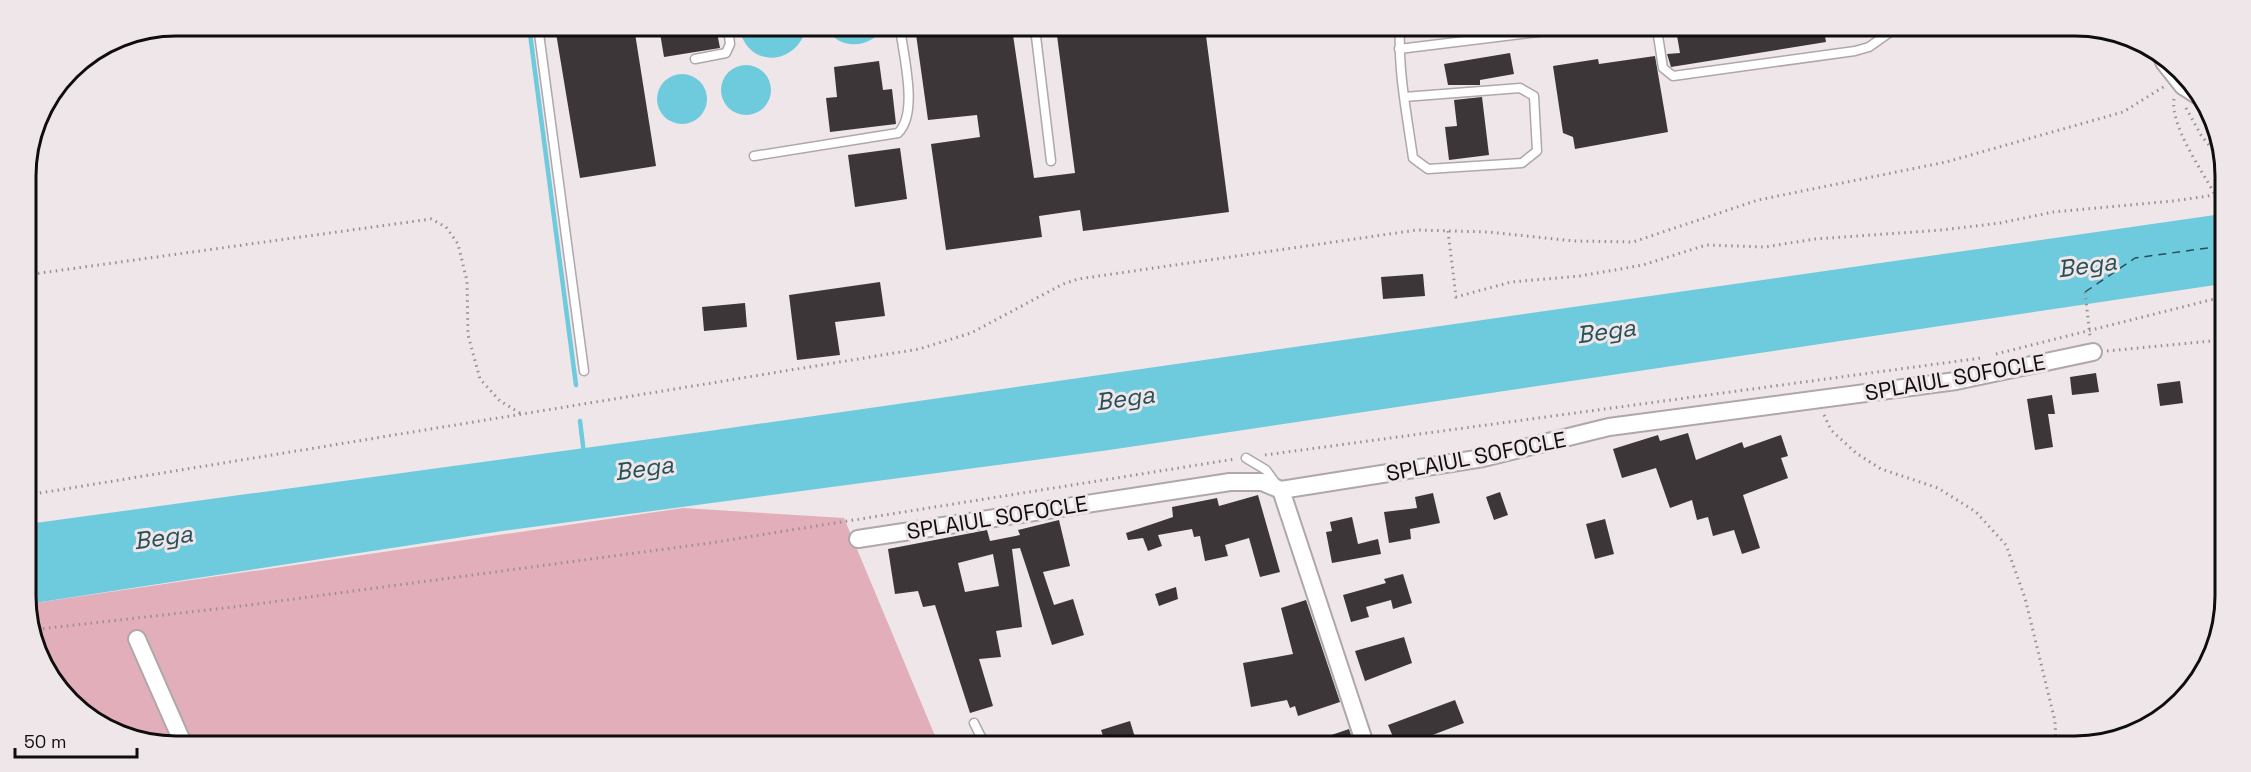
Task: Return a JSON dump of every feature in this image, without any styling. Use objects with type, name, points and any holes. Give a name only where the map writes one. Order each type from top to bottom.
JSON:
[{"type":"street","name":"SPLAIUL SOFOCLE","points":[[858,539],[1230,482],[1263,482],[1281,490],[1483,458],[1609,427],[1956,381],[2093,352]]},
{"type":"street","points":[[1281,490],[1362,736]]},
{"type":"street","points":[[137,639],[180,736]]},
{"type":"lane","points":[[539,36],[584,371]]},
{"type":"lane","points":[[695,59],[726,53],[730,45],[729,36]]},
{"type":"lane","points":[[754,156],[898,133],[904,128],[910,111],[901,36]]},
{"type":"lane","points":[[1036,36],[1051,161]]},
{"type":"lane","points":[[1400,36],[1404,98],[1413,158],[1428,169],[1522,163],[1537,151],[1534,96],[1528,90],[1520,88],[1404,98]]},
{"type":"lane","points":[[1399,49],[1506,36]]},
{"type":"lane","points":[[1658,36],[1663,68],[1673,76],[1856,51],[1869,47],[1885,36]]},
{"type":"lane","points":[[1246,458],[1266,470],[1281,490]]},
{"type":"lane","points":[[974,723],[980,736]]},
{"type":"path","points":[[36,494],[919,348],[971,333],[1063,284],[1078,279],[1417,230],[1488,231],[1574,241],[1633,242],[1758,200],[1946,162],[2123,111],[2183,88]]},
{"type":"path","points":[[1448,231],[1456,297],[1511,282],[1580,276],[1643,265],[1706,245],[1765,247],[1815,238],[1942,230],[2000,223],[2053,212],[2215,195],[2188,146],[2173,108],[2185,90]]},
{"type":"path","points":[[2186,92],[2184,100],[2187,111],[2211,146]]},
{"type":"path","points":[[36,274],[430,219],[446,227],[458,244],[467,281],[468,335],[480,379],[500,401],[521,413]]},
{"type":"path","points":[[2085,292],[2089,329]]},
{"type":"path","points":[[40,629],[242,606],[710,543],[1246,458],[1986,357],[2215,299]]},
{"type":"path","points":[[2093,352],[2215,341]]},
{"type":"path","points":[[1816,400],[1831,430],[1856,453],[1881,470],[1938,488],[1976,512],[2006,545],[2025,598],[2055,721],[2056,736]]},
{"type":"shaded area","points":[[683,508],[844,518],[935,736],[158,735],[131,729],[114,722],[84,701],[71,688],[50,658],[43,641],[36,603]]},
{"type":"water","points":[[742,36],[803,36],[793,50],[783,56],[772,58],[761,56],[751,50]]},
{"type":"water","points":[[832,36],[876,36],[863,43],[855,44],[838,40]]},
{"type":"water","points":[[751,65],[764,72],[770,80],[770,100],[764,108],[756,114],[741,115],[728,108],[722,100],[721,85],[728,72],[736,66]]},
{"type":"water","points":[[687,74],[700,81],[706,89],[706,109],[700,117],[692,123],[677,124],[664,117],[658,109],[657,94],[664,81],[672,75]]},
{"type":"water","name":"Bega","points":[[2215,215],[2215,285],[1109,450],[502,531],[36,603],[36,523],[709,431]]},
{"type":"building","points":[[556,36],[635,36],[656,166],[580,178]]},
{"type":"building","points":[[660,36],[718,36],[720,48],[664,57]]},
{"type":"building","points":[[916,36],[1013,36],[1034,178],[1075,173],[1057,36],[1206,36],[1229,212],[1083,231],[1080,210],[1039,216],[1042,237],[946,250],[931,144],[980,137],[977,115],[928,120]]},
{"type":"building","points":[[1677,36],[1825,36],[1826,42],[1671,67],[1667,54],[1680,53]]},
{"type":"building","points":[[1510,53],[1514,74],[1480,80],[1480,85],[1448,85],[1444,64]]},
{"type":"building","points":[[1655,56],[1668,132],[1575,149],[1573,137],[1563,133],[1553,66],[1598,59],[1599,64]]},
{"type":"building","points":[[879,61],[883,90],[892,89],[896,124],[830,132],[826,98],[837,97],[834,67]]},
{"type":"building","points":[[1482,97],[1489,155],[1449,160],[1445,127],[1457,126],[1454,100]]},
{"type":"building","points":[[900,148],[907,199],[855,207],[848,155]]},
{"type":"building","points":[[1423,274],[1425,296],[1383,299],[1381,277]]},
{"type":"building","points":[[880,282],[885,316],[835,322],[840,355],[797,360],[789,295]]},
{"type":"building","points":[[745,303],[747,327],[704,331],[702,307]]},
{"type":"building","points":[[2096,373],[2099,392],[2072,395],[2070,377]]},
{"type":"building","points":[[2180,381],[2183,403],[2160,406],[2157,384]]},
{"type":"building","points":[[2052,395],[2055,414],[2048,414],[2053,447],[2035,450],[2027,399]]},
{"type":"building","points":[[1688,433],[1696,460],[1742,442],[1744,448],[1781,435],[1788,456],[1781,458],[1788,478],[1743,495],[1760,548],[1742,554],[1734,530],[1713,536],[1708,517],[1697,520],[1692,500],[1670,508],[1656,468],[1622,478],[1613,449],[1658,435],[1660,441]]},
{"type":"building","points":[[1500,492],[1508,515],[1494,520],[1486,497]]},
{"type":"building","points":[[1433,493],[1440,523],[1410,529],[1411,539],[1389,543],[1384,512],[1417,508],[1415,497]]},
{"type":"building","points":[[1258,495],[1280,572],[1260,577],[1249,538],[1225,545],[1228,556],[1205,561],[1200,536],[1194,537],[1192,529],[1158,535],[1162,546],[1148,551],[1143,538],[1128,540],[1126,533],[1173,517],[1172,507],[1217,498],[1219,506]]},
{"type":"building","points":[[1352,517],[1358,544],[1378,539],[1381,554],[1332,563],[1326,532],[1332,531],[1330,522]]},
{"type":"building","points":[[1605,519],[1614,554],[1595,559],[1586,524]]},
{"type":"building","points":[[1059,520],[1070,566],[1043,572],[1054,605],[1073,599],[1084,635],[1052,645],[1020,548],[1012,549],[1022,627],[996,631],[1001,657],[979,659],[993,706],[970,713],[935,605],[923,607],[918,591],[895,594],[888,549],[987,530],[990,541],[1020,535],[1018,530]],"holes":[[[993,554],[999,586],[965,592],[958,563]]]},
{"type":"building","points":[[1403,574],[1412,603],[1393,609],[1391,600],[1366,607],[1369,617],[1351,622],[1343,595],[1386,583],[1384,579]]},
{"type":"building","points":[[1176,587],[1178,599],[1159,606],[1155,594]]},
{"type":"building","points":[[1306,600],[1340,702],[1298,716],[1295,706],[1290,708],[1287,700],[1251,707],[1243,663],[1293,654],[1281,608]]},
{"type":"building","points":[[1404,637],[1412,663],[1365,681],[1355,651]]},
{"type":"building","points":[[1455,700],[1464,723],[1430,736],[1393,736],[1388,725]]},
{"type":"building","points":[[1130,721],[1135,736],[1103,736],[1101,730]]},
{"type":"building","points":[[1349,729],[1351,736],[1329,736]]},
{"type":"waterway","points":[[530,36],[576,385]]},
{"type":"waterway","points":[[580,421],[584,454]]},
{"type":"ferry route","points":[[2085,292],[2135,258],[2215,247]]}]
